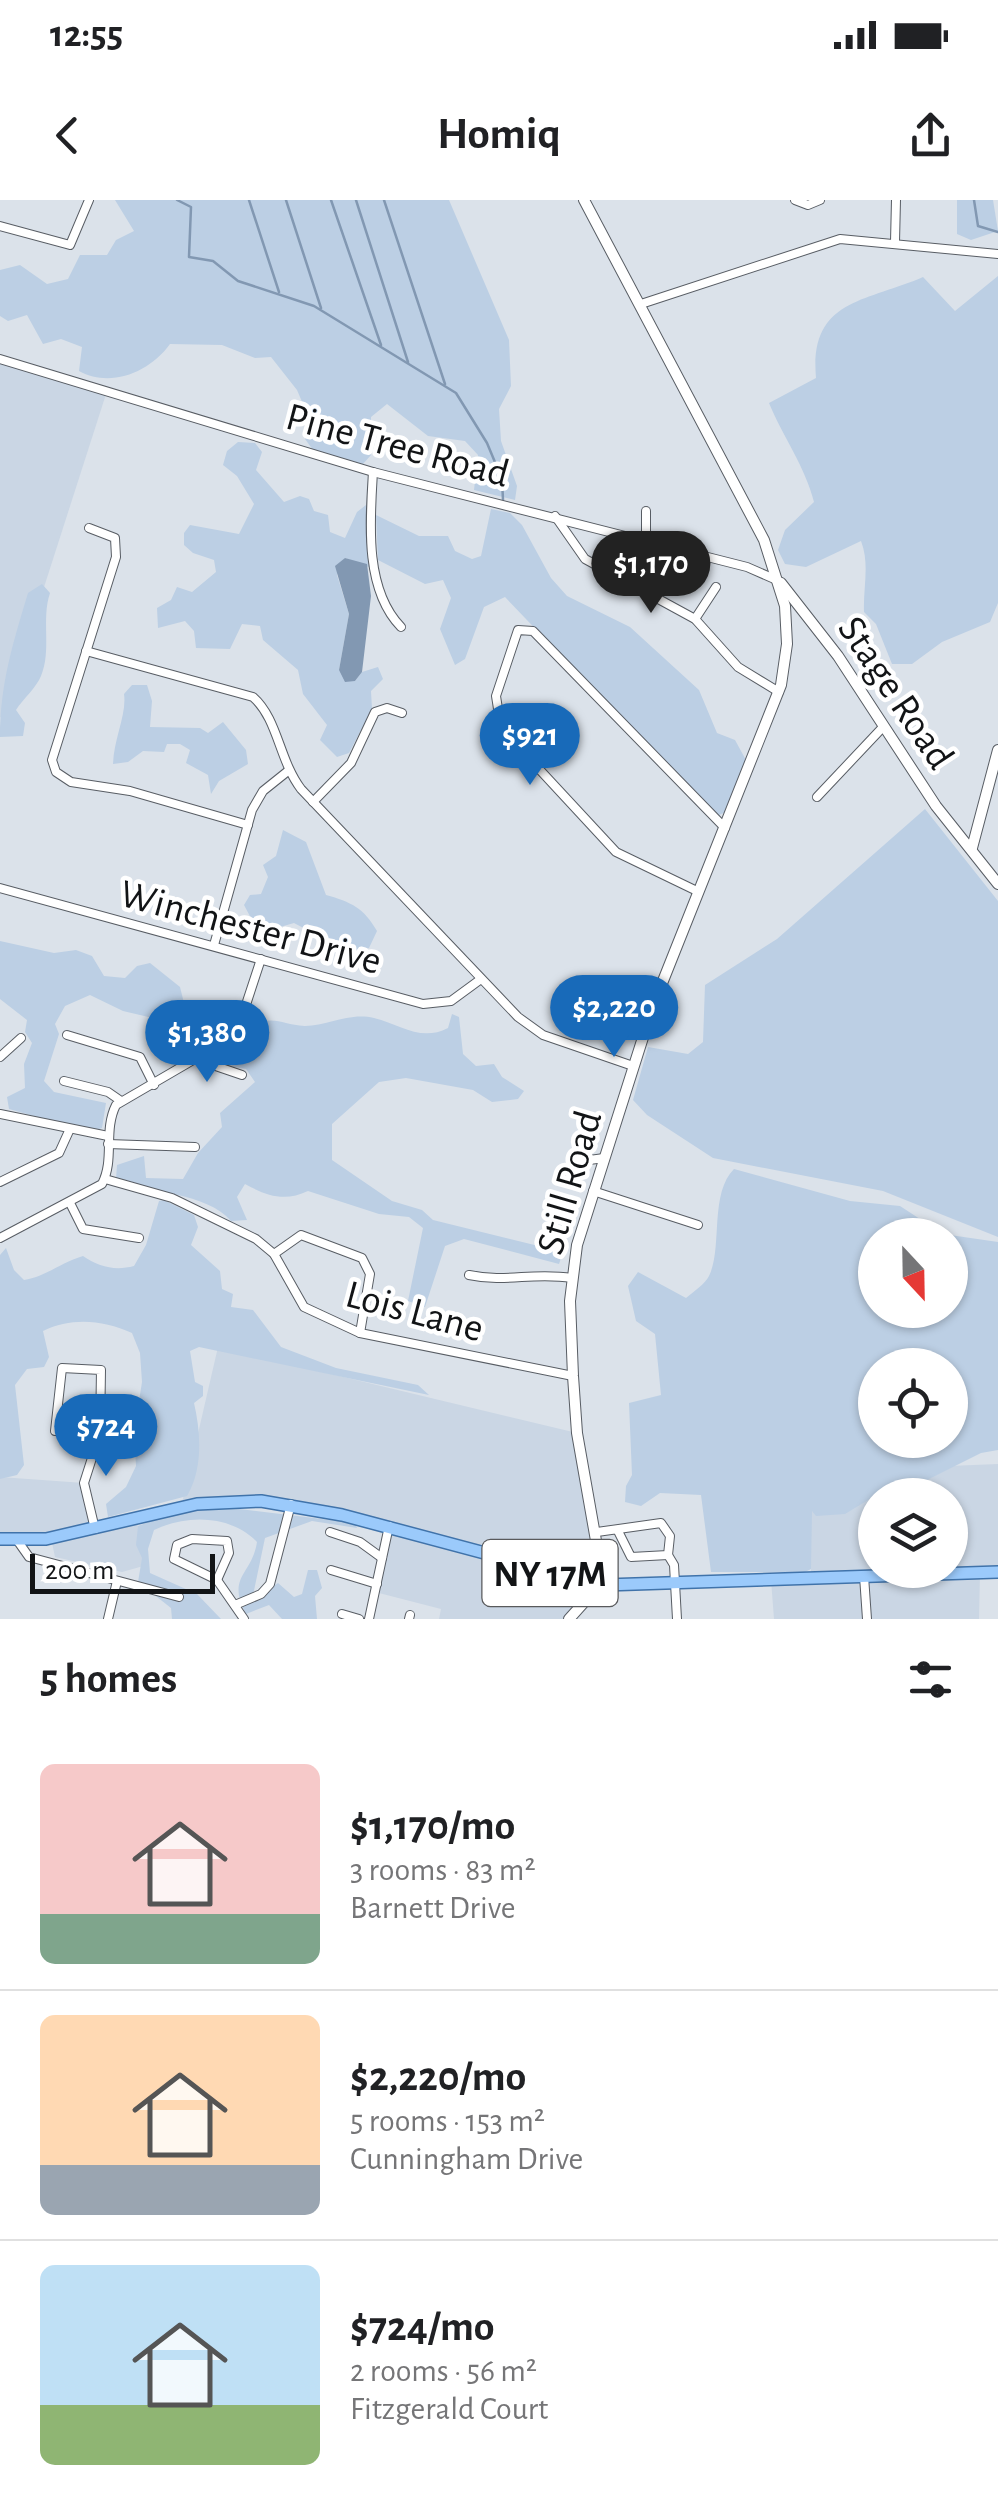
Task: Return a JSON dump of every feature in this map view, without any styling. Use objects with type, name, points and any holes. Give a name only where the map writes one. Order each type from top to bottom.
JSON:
[{"type":"main road","points":[[584,200],[764,540],[781,582]]},
{"type":"main road","name":"Stage Road","points":[[781,582],[808,614],[882,728],[998,884]]},
{"type":"main road","name":"Still Road","points":[[595,1584],[601,1569],[597,1532],[577,1433],[572,1376],[572,1278],[593,1191],[633,1066],[779,692],[787,624],[781,582]]},
{"type":"main road","points":[[787,624],[808,614]]},
{"type":"main road","points":[[972,848],[998,750]]},
{"type":"main road","name":"NY 17M","points":[[0,1539],[95,1529],[198,1504],[291,1504],[389,1526],[595,1584],[858,1576]]},
{"type":"main road","name":"NY 17M","points":[[968,1573],[998,1572]]},
{"type":"main road","points":[[569,1619],[595,1584]]},
{"type":"street","points":[[0,226],[70,245],[89,200]]},
{"type":"street","points":[[795,200],[808,205],[820,200]]},
{"type":"street","points":[[895,242],[896,200]]},
{"type":"street","points":[[641,304],[840,239],[998,254]]},
{"type":"street","name":"Pine Tree Road","points":[[0,359],[374,472],[747,567],[781,582]]},
{"type":"street","points":[[374,472],[369,512],[378,585],[386,612],[401,627]]},
{"type":"street","points":[[646,511],[646,540]]},
{"type":"street","points":[[555,516],[585,559],[695,618],[724,654],[779,692]]},
{"type":"street","points":[[90,528],[115,538],[116,557],[52,760],[56,772],[70,782],[130,791],[248,825]]},
{"type":"street","points":[[695,618],[716,588]]},
{"type":"street","points":[[699,892],[616,852],[501,728],[496,696],[512,638],[522,628],[533,631],[725,828]]},
{"type":"street","points":[[86,652],[254,697],[270,717],[288,771],[481,979],[543,1036],[633,1066]]},
{"type":"street","points":[[313,802],[351,763],[375,712],[386,708],[402,713]]},
{"type":"street","points":[[817,798],[882,728]]},
{"type":"street","points":[[214,945],[248,825],[263,791],[288,771]]},
{"type":"street","name":"Winchester Drive","points":[[0,888],[423,1004],[451,1000],[481,979]]},
{"type":"street","points":[[0,1238],[98,1188],[105,1179],[110,1117],[121,1101],[198,1060],[240,1030],[260,959]]},
{"type":"street","points":[[67,1035],[140,1057],[154,1085]]},
{"type":"street","points":[[0,1057],[22,1038]]},
{"type":"street","points":[[198,1060],[242,1075]]},
{"type":"street","points":[[64,1081],[108,1092],[121,1101]]},
{"type":"street","points":[[0,1114],[108,1140],[194,1147]]},
{"type":"street","points":[[0,1182],[58,1153],[69,1132]]},
{"type":"street","points":[[575,1162],[604,1158]]},
{"type":"street","points":[[105,1179],[172,1198],[256,1240],[274,1254],[286,1242],[301,1236],[362,1258],[370,1274],[360,1333]]},
{"type":"street","points":[[593,1191],[698,1225]]},
{"type":"street","points":[[70,1204],[83,1229],[140,1238]]},
{"type":"street","name":"Lois Lane","points":[[274,1254],[304,1308],[360,1333],[572,1376]]},
{"type":"street","points":[[469,1275],[498,1280],[528,1273],[572,1278]]},
{"type":"street","points":[[95,1529],[84,1484],[100,1433],[101,1370],[62,1368],[54,1431],[100,1433]]},
{"type":"street","points":[[235,1605],[261,1594],[273,1580],[291,1504]]},
{"type":"street","points":[[597,1532],[660,1523],[670,1536],[668,1556],[678,1619]]},
{"type":"street","points":[[369,1619],[389,1526]]},
{"type":"street","points":[[618,1531],[631,1558],[668,1556]]},
{"type":"street","points":[[330,1532],[360,1542],[382,1558]]},
{"type":"street","points":[[17,1540],[29,1556],[179,1598]]},
{"type":"street","points":[[217,1580],[228,1553],[227,1541],[192,1540],[176,1546],[173,1552],[178,1562],[217,1580],[244,1619]]},
{"type":"street","points":[[332,1570],[377,1584]]},
{"type":"street","points":[[108,1619],[117,1581]]},
{"type":"street","points":[[865,1588],[867,1619]]},
{"type":"street","points":[[342,1614],[359,1619]]},
{"type":"shaded area","points":[[115,200],[449,200],[509,340],[511,386],[499,409],[501,441],[517,486],[515,500],[474,490],[478,455],[465,441],[428,436],[387,404],[371,417],[371,455],[363,464],[313,450],[305,439],[306,411],[297,390],[271,357],[255,358],[222,345],[170,344],[140,370],[103,378],[79,371],[82,347],[61,339],[43,344],[27,315],[8,321],[0,316],[0,270],[20,265],[47,284],[68,279],[80,255],[107,255],[116,240],[134,231]]},
{"type":"shaded area","points":[[957,200],[993,200],[998,231],[971,240],[957,234]]},
{"type":"shaded area","points":[[998,276],[998,603],[990,622],[942,642],[912,664],[892,664],[876,624],[864,612],[866,567],[861,541],[806,567],[785,564],[778,550],[785,530],[814,502],[769,403],[816,378],[816,352],[822,332],[845,307],[923,277],[955,311]]},
{"type":"shaded area","points":[[0,359],[107,391],[2,718],[0,717]]},
{"type":"shaded area","points":[[238,442],[255,443],[262,452],[256,470],[284,502],[300,496],[309,499],[314,511],[328,515],[330,532],[345,538],[357,512],[366,505],[374,569],[345,558],[337,575],[349,614],[339,670],[355,681],[362,672],[378,667],[383,679],[371,691],[372,709],[349,753],[337,757],[320,740],[327,725],[303,694],[298,670],[263,640],[260,626],[242,624],[230,649],[196,648],[194,631],[185,621],[158,628],[157,608],[171,600],[177,587],[192,592],[216,572],[214,560],[193,553],[184,545],[184,533],[190,525],[239,534],[254,504],[237,476],[223,465],[227,451]]},
{"type":"shaded area","points":[[491,509],[510,513],[522,525],[551,578],[567,596],[630,627],[699,690],[717,733],[735,740],[747,762],[728,811],[719,815],[710,811],[505,597],[484,607],[465,659],[455,665],[440,629],[451,598],[443,580],[425,584],[378,560],[376,515],[419,536],[448,536],[455,551],[472,559],[481,556]]},
{"type":"shaded area","points":[[345,558],[367,564],[371,596],[362,672],[355,681],[345,682],[339,670],[349,614],[335,566]]},
{"type":"shaded area","points":[[42,584],[50,593],[44,666],[39,680],[16,710],[25,723],[23,736],[0,737],[5,681],[17,629],[28,593]]},
{"type":"shaded area","points":[[132,685],[147,685],[152,701],[150,727],[200,728],[208,733],[223,722],[246,750],[248,764],[219,781],[211,794],[208,775],[186,763],[190,750],[180,744],[167,744],[164,752],[143,751],[128,762],[113,764],[124,694]]},
{"type":"shaded area","points":[[925,809],[998,901],[998,1237],[968,1225],[968,1218],[950,1218],[883,1191],[713,1158],[647,1115],[633,1100],[648,1047],[688,1054],[703,1042],[705,985],[777,939]]},
{"type":"shaded area","points":[[283,830],[306,842],[326,895],[356,907],[372,923],[377,931],[369,948],[347,951],[294,923],[259,933],[244,905],[250,895],[261,894],[268,877],[263,865],[276,856]]},
{"type":"shaded area","points":[[0,941],[54,953],[76,950],[92,956],[104,976],[125,978],[137,966],[150,963],[180,987],[184,1003],[201,1010],[230,1011],[238,1020],[232,1036],[215,1044],[191,1027],[123,1011],[90,995],[65,1006],[55,1024],[59,1034],[44,1081],[54,1092],[106,1103],[102,1128],[91,1132],[9,1109],[7,1097],[25,1088],[24,1064],[32,1043],[25,1032],[27,1020],[0,999]]},
{"type":"shaded area","points":[[452,1014],[459,1017],[463,1054],[476,1066],[494,1064],[502,1077],[524,1091],[518,1099],[492,1102],[473,1090],[406,1078],[379,1082],[332,1124],[332,1160],[392,1201],[422,1210],[433,1220],[563,1252],[559,1264],[464,1239],[445,1246],[425,1307],[408,1301],[423,1228],[409,1217],[379,1214],[308,1191],[276,1196],[245,1184],[237,1197],[247,1220],[231,1221],[208,1204],[116,1179],[117,1165],[144,1156],[146,1178],[183,1179],[198,1153],[222,1127],[220,1113],[255,1082],[246,1069],[228,1066],[217,1057],[248,1037],[253,1025],[273,1021],[313,1025],[365,1017],[429,1033],[448,1028]]},
{"type":"shaded area","points":[[734,1169],[850,1201],[900,1206],[918,1218],[858,1218],[858,1328],[968,1328],[968,1238],[998,1242],[998,1450],[981,1453],[931,1478],[858,1478],[858,1506],[845,1514],[816,1516],[812,1511],[811,1569],[805,1572],[711,1572],[701,1495],[660,1493],[641,1506],[625,1502],[626,1486],[632,1475],[629,1403],[661,1395],[655,1334],[636,1321],[628,1286],[638,1272],[686,1298],[705,1282],[713,1264],[726,1180]]},
{"type":"shaded area","points":[[159,1201],[194,1215],[198,1227],[191,1245],[220,1271],[222,1289],[233,1294],[231,1307],[253,1310],[281,1347],[336,1368],[418,1385],[429,1395],[199,1347],[190,1351],[195,1382],[203,1386],[203,1396],[194,1403],[199,1451],[196,1474],[187,1496],[108,1517],[106,1504],[126,1487],[136,1466],[134,1433],[142,1382],[140,1353],[132,1333],[99,1323],[65,1324],[43,1331],[49,1357],[44,1367],[27,1369],[15,1385],[24,1465],[17,1475],[0,1479],[0,1255],[6,1248],[14,1270],[24,1280],[83,1256],[107,1267],[134,1266],[146,1245]]},
{"type":"shaded area","points":[[218,1347],[577,1433],[601,1569],[569,1619],[439,1619],[441,1609],[375,1592],[389,1527],[291,1504],[181,1507]]},
{"type":"shaded area","points":[[998,1464],[998,1572],[980,1573],[979,1619],[774,1619],[771,1580],[811,1577],[811,1497],[858,1495],[858,1588],[968,1588],[968,1478],[900,1478],[900,1468]]},
{"type":"shaded area","points":[[0,1477],[84,1483],[95,1527],[136,1518],[147,1565],[122,1572],[55,1557],[51,1538],[0,1539]]},
{"type":"shaded area","points":[[223,1507],[355,1523],[357,1528],[312,1521],[265,1538],[252,1600],[278,1583],[294,1597],[302,1594],[308,1570],[317,1570],[322,1588],[315,1596],[317,1619],[282,1619],[269,1605],[246,1614],[239,1583],[257,1542],[222,1522],[194,1520],[167,1525],[154,1530],[148,1549],[150,1573],[197,1594],[221,1619],[172,1619],[171,1608],[138,1582],[142,1558],[136,1545],[138,1526],[170,1514]]},
{"type":"waterway","points":[[177,200],[191,207],[189,257],[213,261],[238,281],[314,306],[456,393],[487,443],[502,479],[503,500]]},
{"type":"waterway","points":[[249,200],[279,292]]},
{"type":"waterway","points":[[286,200],[321,308]]},
{"type":"waterway","points":[[331,200],[381,345]]},
{"type":"waterway","points":[[356,200],[408,362]]},
{"type":"waterway","points":[[384,200],[445,384]]},
{"type":"waterway","points":[[974,200],[978,226],[998,232]]}]
